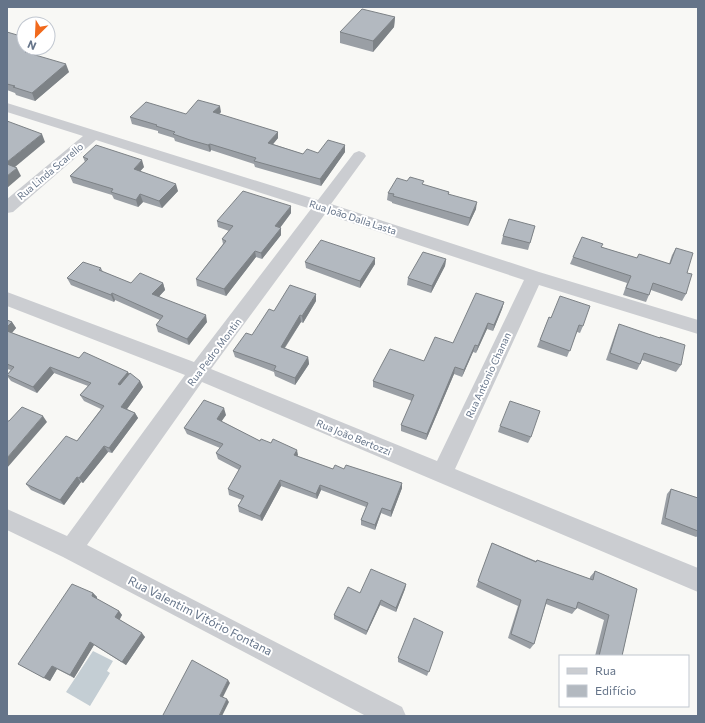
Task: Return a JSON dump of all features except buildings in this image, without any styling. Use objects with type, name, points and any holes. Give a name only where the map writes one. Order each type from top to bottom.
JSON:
[{"type":"street","name":"Rua João Dalla Lasta","points":[[7,107],[322,207],[534,277],[698,327]]},
{"type":"street","name":"Rua Linda Scarello","points":[[7,208],[94,134]]},
{"type":"street","name":"Rua Pedro Montin","points":[[71,549],[198,372],[359,156]]},
{"type":"street","name":"Rua Antonio Chanan","points":[[442,473],[534,277]]},
{"type":"street","name":"Rua João Bertozzi","points":[[7,299],[198,372],[698,580]]},
{"type":"street","name":"Rua Valentim Vitório Fontana","points":[[7,519],[71,549],[393,716]]},
{"type":"shaded area","points":[[93,651],[113,661],[107,671],[110,673],[90,706],[66,692]]}]
